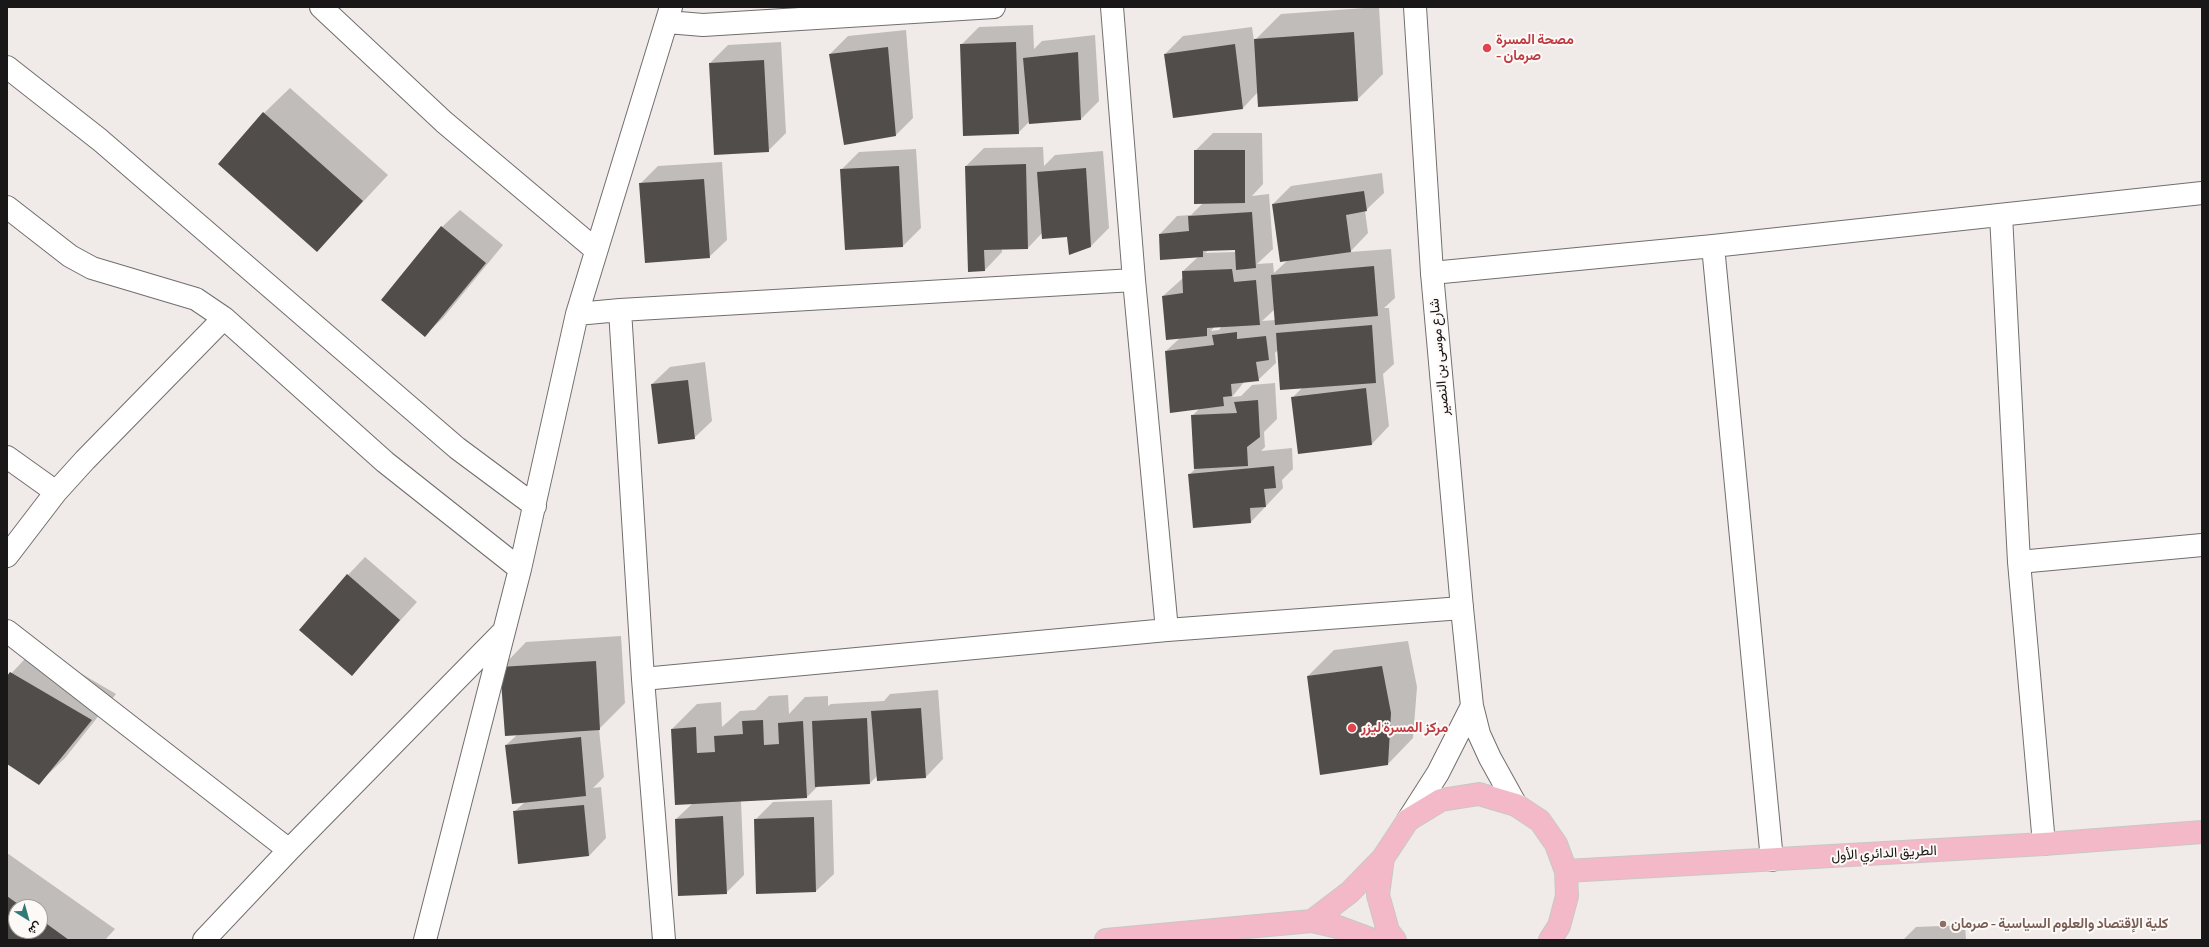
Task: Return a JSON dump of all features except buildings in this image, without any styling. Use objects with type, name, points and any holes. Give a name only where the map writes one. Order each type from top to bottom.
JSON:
[{"type":"main road","points":[[1312,921],[1350,892],[1383,858],[1408,820],[1441,800],[1479,794],[1516,804],[1540,822],[1556,844],[1566,871],[1567,896],[1560,926],[1550,940]]},
{"type":"main road","name":"الطريق الدائري الأول","points":[[1566,871],[2044,844],[2202,832]]},
{"type":"main road","points":[[1383,858],[1378,895],[1388,931],[1395,940]]},
{"type":"main road","points":[[1106,940],[1312,921],[1338,927],[1373,940]]},
{"type":"street","points":[[321,7],[444,122],[596,250]]},
{"type":"street","points":[[425,940],[520,569],[577,314],[669,15],[703,25],[994,7]]},
{"type":"street","points":[[1112,7],[1134,280],[1168,630]]},
{"type":"street","name":"شارع موسى بن النصير","points":[[1415,7],[1432,273],[1472,706],[1479,734],[1490,758],[1516,804]]},
{"type":"street","points":[[7,67],[100,140],[457,448],[535,506]]},
{"type":"street","points":[[1432,273],[1713,246],[2202,193]]},
{"type":"street","points":[[7,207],[70,256],[92,268],[196,299],[224,318],[385,462],[520,569]]},
{"type":"street","points":[[2000,215],[2019,562],[2044,844]]},
{"type":"street","points":[[1713,246],[1772,860]]},
{"type":"street","points":[[577,314],[620,310],[1134,280]]},
{"type":"street","points":[[620,310],[643,679],[664,940]]},
{"type":"street","points":[[7,556],[56,492],[224,318]]},
{"type":"street","points":[[7,457],[56,492]]},
{"type":"street","points":[[2019,562],[2202,545]]},
{"type":"street","points":[[643,679],[1168,630],[1462,608]]},
{"type":"street","points":[[204,940],[289,850],[505,630]]},
{"type":"street","points":[[7,631],[289,850]]},
{"type":"street","points":[[1408,820],[1438,773],[1472,706]]},
{"type":"place","name":"مصحة المسرة - صرمان","points":[[1487,48]]},
{"type":"place","name":"مركز المسرة ليزر","points":[[1352,728]]},
{"type":"place","name":"كلية الإقتصاد والعلوم السياسية - صرمان","points":[[1943,924]]}]
